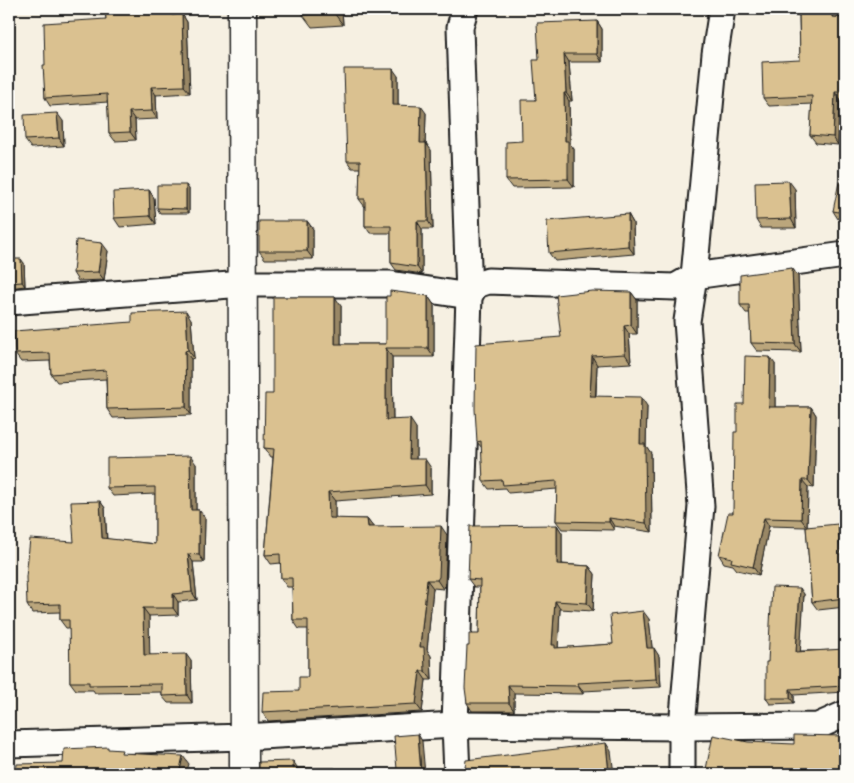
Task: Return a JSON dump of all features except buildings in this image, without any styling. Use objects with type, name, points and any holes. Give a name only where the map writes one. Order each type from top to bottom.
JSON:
[{"type":"street","points":[[242,9],[244,774]]},
{"type":"street","points":[[457,774],[455,724],[469,296],[460,27],[465,9]]},
{"type":"street","points":[[682,774],[682,727],[701,506],[687,321],[694,276],[722,9]]},
{"type":"street","points":[[469,296],[476,285],[488,280],[675,286],[694,276],[845,255]]},
{"type":"street","points":[[9,302],[243,284],[390,284],[469,296]]},
{"type":"street","points":[[9,744],[244,737],[455,724],[682,727],[818,726],[845,714]]}]
